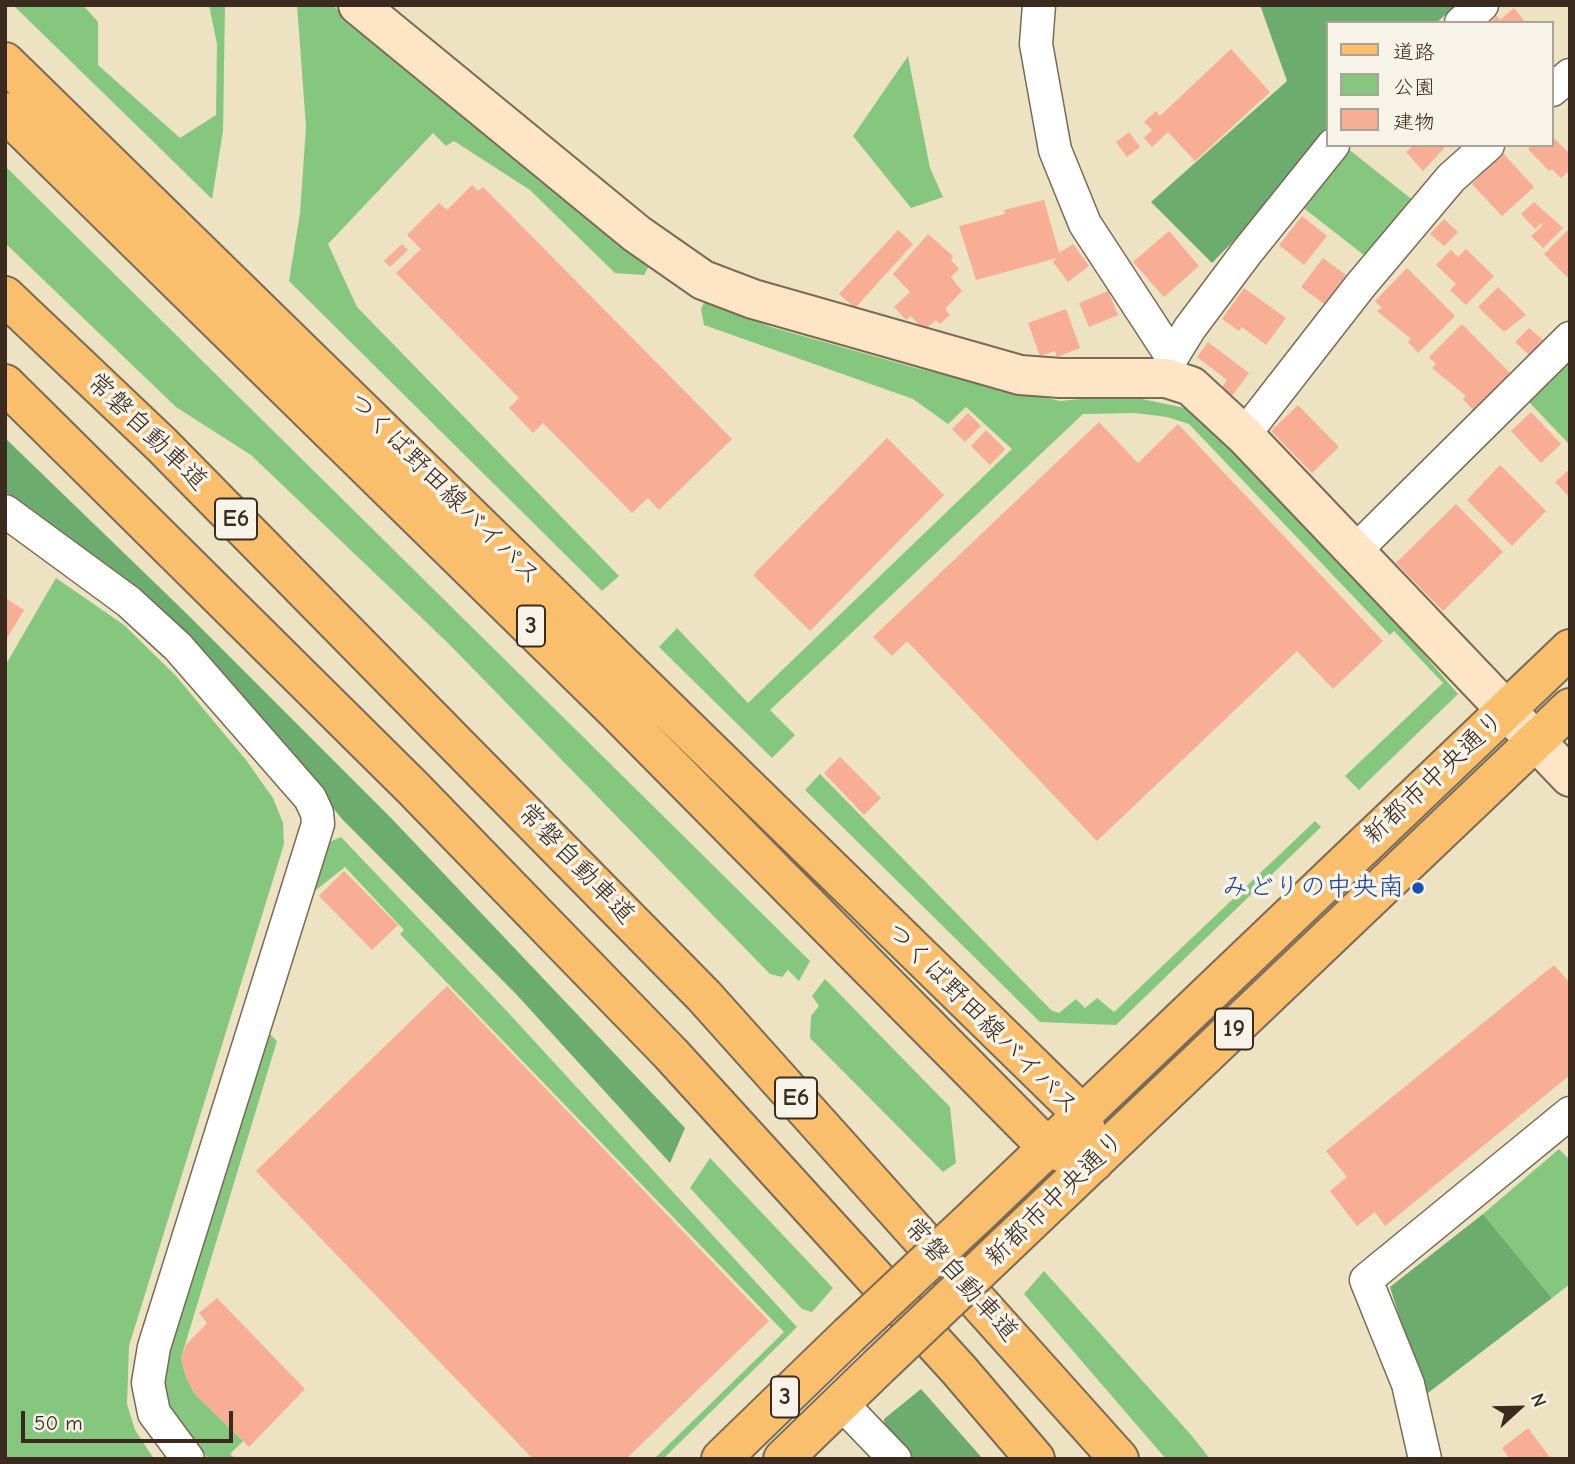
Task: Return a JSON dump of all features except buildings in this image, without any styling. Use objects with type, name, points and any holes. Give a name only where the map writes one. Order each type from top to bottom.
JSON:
[{"type":"main road","name":"つくば野田線バイパス","points":[[5,62],[1082,1114],[1094,1162]]},
{"type":"main road","name":"つくば野田線バイパス","points":[[5,112],[615,710],[1048,1148],[1094,1162]]},
{"type":"main road","name":"常磐自動車道","points":[[5,296],[191,474],[704,996],[1119,1459]]},
{"type":"main road","name":"E6","points":[[5,384],[413,788],[671,1054],[949,1360],[1035,1459]]},
{"type":"main road","name":"新都市中央通り","points":[[721,1459],[1570,649]]},
{"type":"main road","name":"新都市中央通り","points":[[783,1459],[1570,708]]},
{"type":"street","points":[[358,5],[637,234],[703,280],[753,299],[1020,375],[1169,368]]},
{"type":"street","points":[[1039,5],[1036,44],[1041,83],[1048,125],[1065,178],[1085,224],[1169,368],[1244,435],[1570,777]]},
{"type":"street","points":[[1463,21],[1482,5]]},
{"type":"street","points":[[1554,88],[1570,75]]},
{"type":"street","points":[[1169,368],[1231,273],[1331,147]]},
{"type":"street","points":[[1244,435],[1360,286],[1451,178],[1486,147]]},
{"type":"street","points":[[1354,552],[1570,338]]},
{"type":"street","points":[[5,512],[129,602],[178,647],[310,799],[317,813],[318,824],[154,1347],[148,1383],[154,1413],[188,1459]]},
{"type":"street","points":[[1425,1459],[1408,1384],[1366,1280],[1570,1113]]},
{"type":"street","points":[[841,1403],[895,1459]]},
{"type":"green space","points":[[13,5],[83,5],[98,22],[98,65],[180,138],[216,115],[217,44],[209,5],[225,5],[223,131],[212,199]]},
{"type":"green space","points":[[297,5],[332,5],[650,264],[644,275],[615,273],[530,190],[454,141],[446,146],[433,133],[328,244],[357,307],[619,576],[602,591],[289,281],[300,213],[306,127]]},
{"type":"green space","points":[[1260,5],[1457,5],[1438,21],[1326,21],[1326,132],[1257,217],[1212,263],[1151,202],[1287,81]]},
{"type":"green space","points":[[908,56],[930,168],[943,197],[911,208],[853,136]]},
{"type":"green space","points":[[1347,148],[1414,201],[1369,259],[1301,206]]},
{"type":"green space","points":[[5,166],[810,961],[799,981],[788,970],[782,977],[770,974],[450,645],[251,455],[176,407],[5,243]]},
{"type":"green space","points":[[705,300],[771,327],[916,368],[1060,401],[1123,395],[1185,408],[1214,429],[1338,555],[1458,694],[1359,790],[1345,776],[1443,683],[1394,631],[1390,635],[1189,424],[1167,417],[1135,413],[1083,414],[770,710],[795,735],[772,758],[659,647],[677,628],[748,703],[1012,449],[966,407],[948,424],[913,399],[704,325],[701,309]]},
{"type":"green space","points":[[1570,360],[1570,445],[1527,400]]},
{"type":"green space","points":[[5,438],[185,612],[392,819],[685,1128],[670,1163],[516,994],[342,819],[252,708],[176,624],[5,491]]},
{"type":"green space","points":[[56,578],[124,625],[176,676],[246,760],[273,798],[283,823],[284,844],[129,1346],[127,1404],[135,1430],[154,1459],[5,1459],[5,666]]},
{"type":"green space","points":[[820,774],[1051,1010],[1059,1013],[1076,999],[1085,1008],[1097,998],[1114,1012],[1315,821],[1321,827],[1116,1025],[1040,1022],[805,790]]},
{"type":"green space","points":[[341,837],[503,1007],[797,1327],[663,1459],[654,1459],[784,1332],[400,934],[404,930],[345,867],[311,894],[325,844]]},
{"type":"green space","points":[[825,979],[950,1107],[956,1163],[943,1172],[810,1038],[811,1016],[819,1006],[812,996]]},
{"type":"green space","points":[[266,1030],[277,1041],[181,1358],[194,1393],[243,1441],[230,1454],[236,1459],[210,1459],[191,1442],[168,1414],[162,1388],[164,1356]]},
{"type":"green space","points":[[1559,1149],[1570,1160],[1570,1284],[1552,1298],[1483,1214]]},
{"type":"green space","points":[[710,1158],[833,1288],[812,1312],[802,1309],[690,1188]]},
{"type":"green space","points":[[1483,1214],[1552,1298],[1424,1396],[1390,1287]]},
{"type":"green space","points":[[1044,1271],[1210,1459],[1166,1459],[1024,1294]]},
{"type":"green space","points":[[921,1389],[983,1459],[911,1459],[885,1433],[884,1419]]},
{"type":"place","name":"みどりの中央南","points":[[1418,888]]}]
